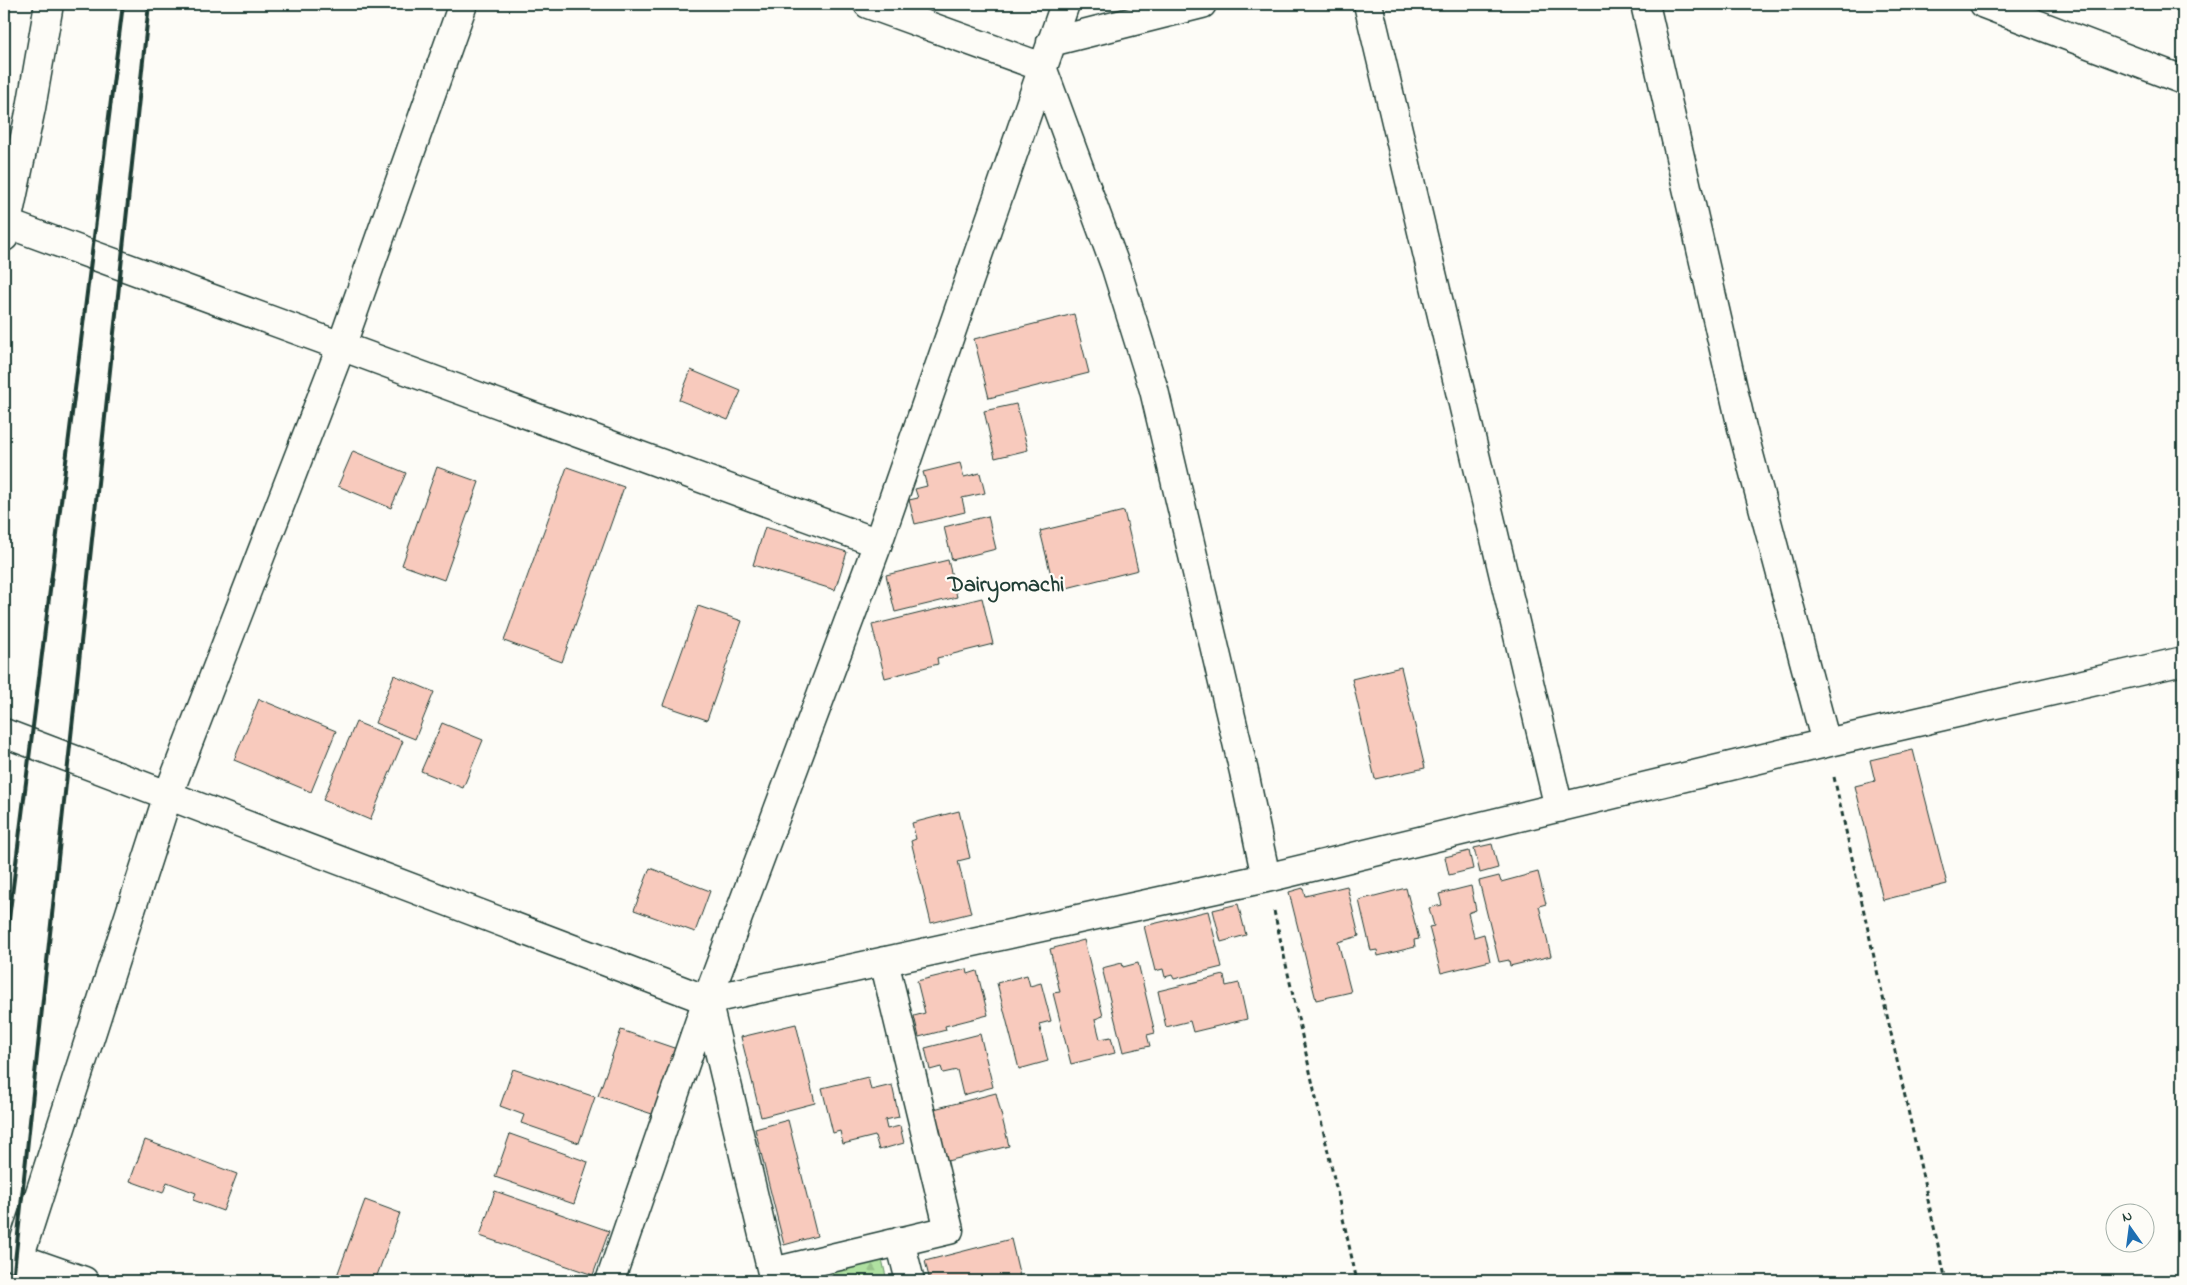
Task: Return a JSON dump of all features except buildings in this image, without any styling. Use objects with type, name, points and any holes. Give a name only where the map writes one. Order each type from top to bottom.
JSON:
[{"type":"street","points":[[49,4],[6,231],[341,347],[878,543]]},
{"type":"street","points":[[84,1281],[12,1255],[168,795],[341,347],[463,4]]},
{"type":"street","points":[[868,4],[1046,55],[1202,4]]},
{"type":"street","points":[[610,1281],[707,1000],[878,543],[1065,4]]},
{"type":"street","points":[[1368,4],[1559,808]]},
{"type":"street","points":[[1645,4],[1742,428],[1826,743]]},
{"type":"street","points":[[1984,4],[2183,80]]},
{"type":"street","points":[[1046,55],[1154,390],[1244,772],[1266,878]]},
{"type":"street","points":[[4,733],[707,1000],[1266,878],[1826,743],[2183,661]]},
{"type":"street","points":[[707,1000],[773,1276],[900,1241],[949,1230],[884,961]]},
{"type":"street","points":[[900,1241],[910,1281]]},
{"type":"path","points":[[1826,743],[1946,1281]]},
{"type":"path","points":[[1266,878],[1357,1281]]},
{"type":"green space","points":[[882,1259],[887,1281],[800,1281],[800,1280]]},
{"type":"railway","points":[[4,959],[123,4]]},
{"type":"railway","points":[[13,1281],[149,4]]},
{"type":"district","name":"Dairyomachi","points":[[1006,583]]}]
